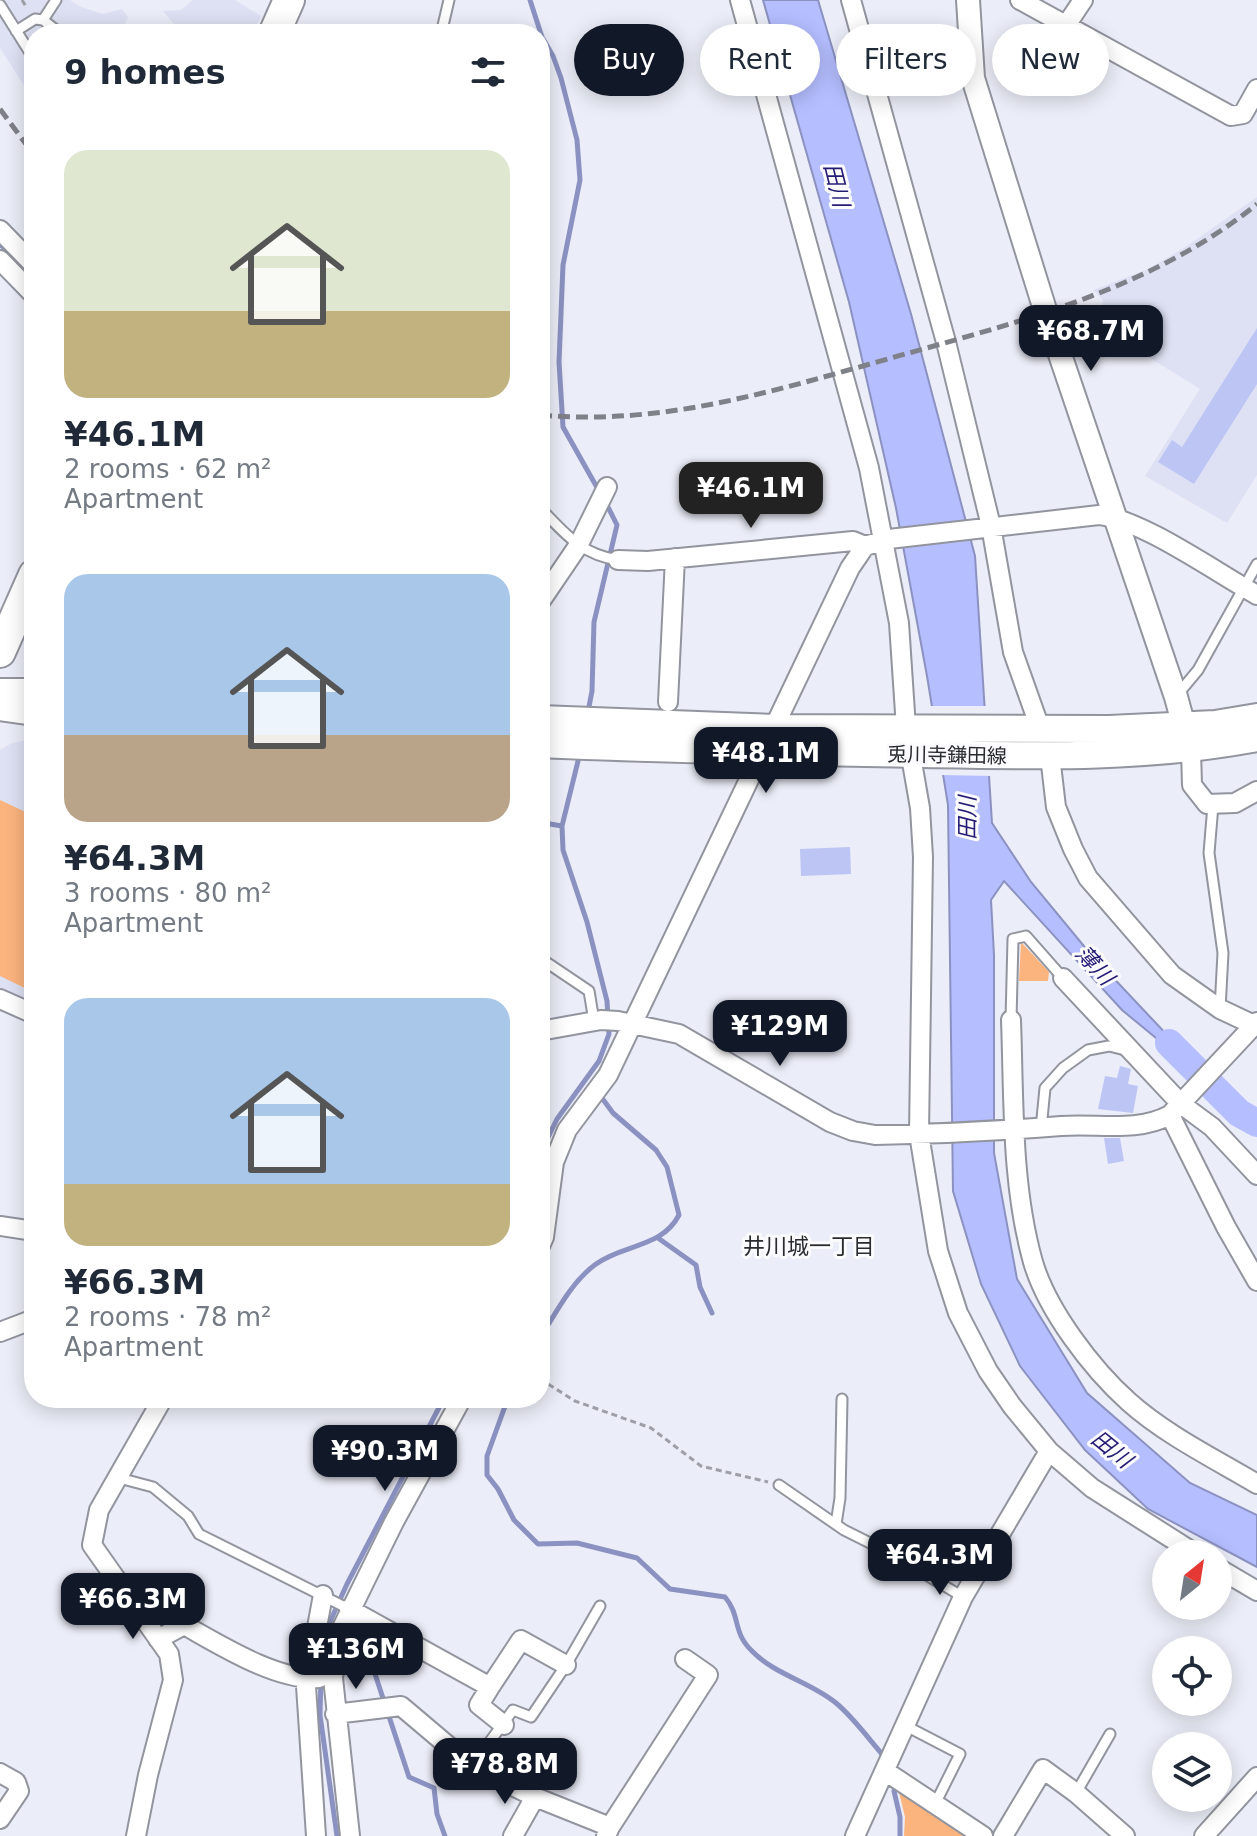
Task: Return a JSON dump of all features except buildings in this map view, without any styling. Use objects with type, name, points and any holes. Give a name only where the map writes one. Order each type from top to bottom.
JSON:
[{"type":"highway","points":[[278,24],[289,0]]},
{"type":"highway","points":[[0,652],[24,598]]},
{"type":"main road","points":[[0,692],[24,692]]},
{"type":"main road","points":[[0,707],[24,711]]},
{"type":"main road","name":"兎川寺鎌田線","points":[[550,719],[775,728],[1043,756],[1142,754],[1257,717]]},
{"type":"main road","name":"兎川寺鎌田線","points":[[550,744],[763,752],[1035,728],[1187,738],[1257,738]]},
{"type":"street","points":[[740,0],[887,540],[920,808],[924,1134],[938,1251],[958,1313],[988,1371],[1012,1406],[1049,1451],[1092,1488],[1174,1540]]},
{"type":"street","points":[[851,0],[946,342],[1013,652],[1035,728]]},
{"type":"street","points":[[968,0],[973,78],[1046,313],[1176,697],[1187,738],[1192,785],[1207,804],[1213,805],[1235,803],[1257,791]]},
{"type":"street","points":[[1020,0],[1067,24],[1083,0]]},
{"type":"street","points":[[1109,48],[1231,116],[1243,114],[1257,89]]},
{"type":"street","points":[[0,230],[24,255]]},
{"type":"street","points":[[0,260],[24,285]]},
{"type":"street","points":[[550,587],[578,546],[607,487]]},
{"type":"street","points":[[609,558],[675,558],[853,541],[865,546],[887,540],[1099,515],[1113,516],[1146,531],[1250,592]]},
{"type":"street","points":[[550,1192],[554,1162],[567,1130],[597,1089],[611,1022],[763,752],[850,568],[865,546]]},
{"type":"street","points":[[668,702],[675,558]]},
{"type":"street","points":[[550,1030],[611,1022],[679,1034],[830,1122],[875,1135],[1155,1123],[1180,1105],[1256,1024],[1220,1009],[1172,975],[1088,878],[1056,807],[1043,756]]},
{"type":"street","points":[[1063,978],[1180,1105],[1212,1127],[1257,1175]]},
{"type":"street","points":[[0,999],[24,1010]]},
{"type":"street","points":[[1011,1020],[1012,1129],[1018,1185],[1034,1265],[1058,1314],[1075,1342],[1106,1380],[1131,1403],[1257,1484]]},
{"type":"street","points":[[1180,1105],[1226,1227],[1257,1281]]},
{"type":"street","points":[[0,1226],[24,1230]]},
{"type":"street","points":[[0,1332],[24,1323]]},
{"type":"street","points":[[136,1836],[173,1680],[169,1654],[92,1545],[99,1510],[158,1408]]},
{"type":"street","points":[[350,1836],[333,1678],[339,1634],[349,1609],[457,1408]]},
{"type":"street","points":[[855,1836],[963,1597],[1049,1451]]},
{"type":"street","points":[[1232,1576],[1257,1591]]},
{"type":"street","points":[[316,1836],[307,1679],[323,1595]]},
{"type":"street","points":[[349,1609],[490,1687]]},
{"type":"street","points":[[158,1639],[184,1625],[245,1659],[307,1679],[333,1678]]},
{"type":"street","points":[[504,1725],[479,1705],[521,1640],[566,1665]]},
{"type":"street","points":[[335,1714],[401,1706],[472,1766],[608,1832],[708,1675],[685,1659]]},
{"type":"street","points":[[1003,1836],[1043,1769],[1125,1836]]},
{"type":"street","points":[[885,1771],[983,1836]]},
{"type":"street","points":[[0,1773],[16,1782],[19,1791],[0,1819]]},
{"type":"street","points":[[1204,1836],[1257,1777]]},
{"type":"street","points":[[513,1836],[535,1797]]},
{"type":"lane","points":[[43,20],[56,0]]},
{"type":"lane","points":[[443,24],[449,0]]},
{"type":"lane","points":[[0,5],[24,43]]},
{"type":"lane","points":[[27,24],[35,19],[48,24]]},
{"type":"lane","points":[[16,31],[24,26]]},
{"type":"lane","points":[[550,518],[578,546],[609,558]]},
{"type":"lane","points":[[1176,697],[1198,670],[1250,592],[1257,564]]},
{"type":"lane","points":[[1213,805],[1209,853],[1223,953],[1220,1009]]},
{"type":"lane","points":[[1011,1020],[1013,939],[1026,936],[1063,978]]},
{"type":"lane","points":[[550,965],[589,991],[611,1022]]},
{"type":"lane","points":[[1041,1129],[1045,1088],[1063,1068],[1088,1050],[1109,1046],[1135,1053]]},
{"type":"lane","points":[[836,1524],[840,1498],[842,1399]]},
{"type":"lane","points":[[119,1478],[153,1487],[188,1516],[199,1534],[349,1609]]},
{"type":"lane","points":[[779,1485],[836,1524],[963,1597]]},
{"type":"lane","points":[[472,1766],[513,1710],[531,1717],[600,1606]]},
{"type":"lane","points":[[906,1726],[960,1754],[935,1804]]},
{"type":"lane","points":[[1076,1793],[1110,1734]]},
{"type":"path","points":[[550,1385],[575,1401],[651,1428],[701,1466],[779,1485]]},
{"type":"shaded area","points":[[0,0],[70,0],[103,14],[122,9],[128,17],[125,24],[24,24],[24,85],[0,48]]},
{"type":"shaded area","points":[[193,0],[235,0],[261,16],[257,24],[174,24],[163,11],[181,10]]},
{"type":"shaded area","points":[[1257,197],[1257,475],[1227,523],[1145,476],[1200,389],[1100,327],[1103,300],[1093,290],[1146,270],[1184,248]]},
{"type":"shaded area","points":[[24,740],[24,1006],[0,995],[0,750]]},
{"type":"shaded area","points":[[0,800],[24,811],[24,988],[0,976]]},
{"type":"shaded area","points":[[1021,942],[1049,972],[1048,981],[1019,981]]},
{"type":"shaded area","points":[[897,1784],[981,1836],[904,1836],[905,1817]]},
{"type":"water","name":"田川","points":[[763,0],[818,0],[836,61],[836,96],[846,96],[911,314],[975,556],[992,823],[1031,882],[1088,951],[1219,1090],[1122,1010],[1004,881],[991,900],[994,1153],[1017,1279],[1087,1393],[1190,1483],[1257,1515],[1257,1567],[1232,1554],[1232,1540],[1206,1540],[1148,1509],[1085,1450],[1020,1366],[981,1284],[953,1191],[948,805],[896,508],[849,302],[790,96],[820,96],[820,24],[770,24]]},
{"type":"pier","points":[[928,706],[988,706],[993,776],[939,775]]},
{"type":"waterway","points":[[530,0],[538,24]]},
{"type":"waterway","points":[[550,51],[561,78],[577,140],[580,180],[563,265],[559,362],[563,427],[599,491]]},
{"type":"waterway","points":[[0,244],[24,269]]},
{"type":"waterway","points":[[588,712],[592,691],[594,622],[617,525],[606,503]]},
{"type":"waterway","points":[[550,1133],[599,1061],[609,1034],[607,1001],[587,922],[563,850],[562,826],[580,753]]},
{"type":"waterway","points":[[550,824],[562,826]]},
{"type":"waterway","name":"薄川","points":[[1169,1043],[1239,1113],[1257,1123]]},
{"type":"waterway","points":[[550,1322],[587,1271],[607,1258],[663,1234],[679,1215],[667,1167],[656,1150],[613,1113],[599,1094]]},
{"type":"waterway","points":[[658,1238],[696,1265],[700,1287],[712,1313]]},
{"type":"waterway","points":[[337,1836],[320,1715],[321,1677],[329,1624],[439,1408]]},
{"type":"waterway","points":[[504,1408],[487,1456],[487,1475],[514,1520],[538,1544],[577,1543],[637,1558],[670,1589],[725,1597],[742,1637],[752,1651],[771,1666],[836,1703],[882,1754]]},
{"type":"waterway","points":[[357,1646],[361,1657],[375,1674],[409,1777],[434,1788],[437,1814],[445,1836]]},
{"type":"waterway","points":[[894,1791],[900,1817],[900,1836]]},
{"type":"railway","points":[[0,109],[24,141]]},
{"type":"railway","points":[[550,415],[630,415],[718,403],[987,331],[1129,281],[1216,234],[1257,204]]},
{"type":"district","name":"井川城一丁目","points":[[809,1246]]}]
